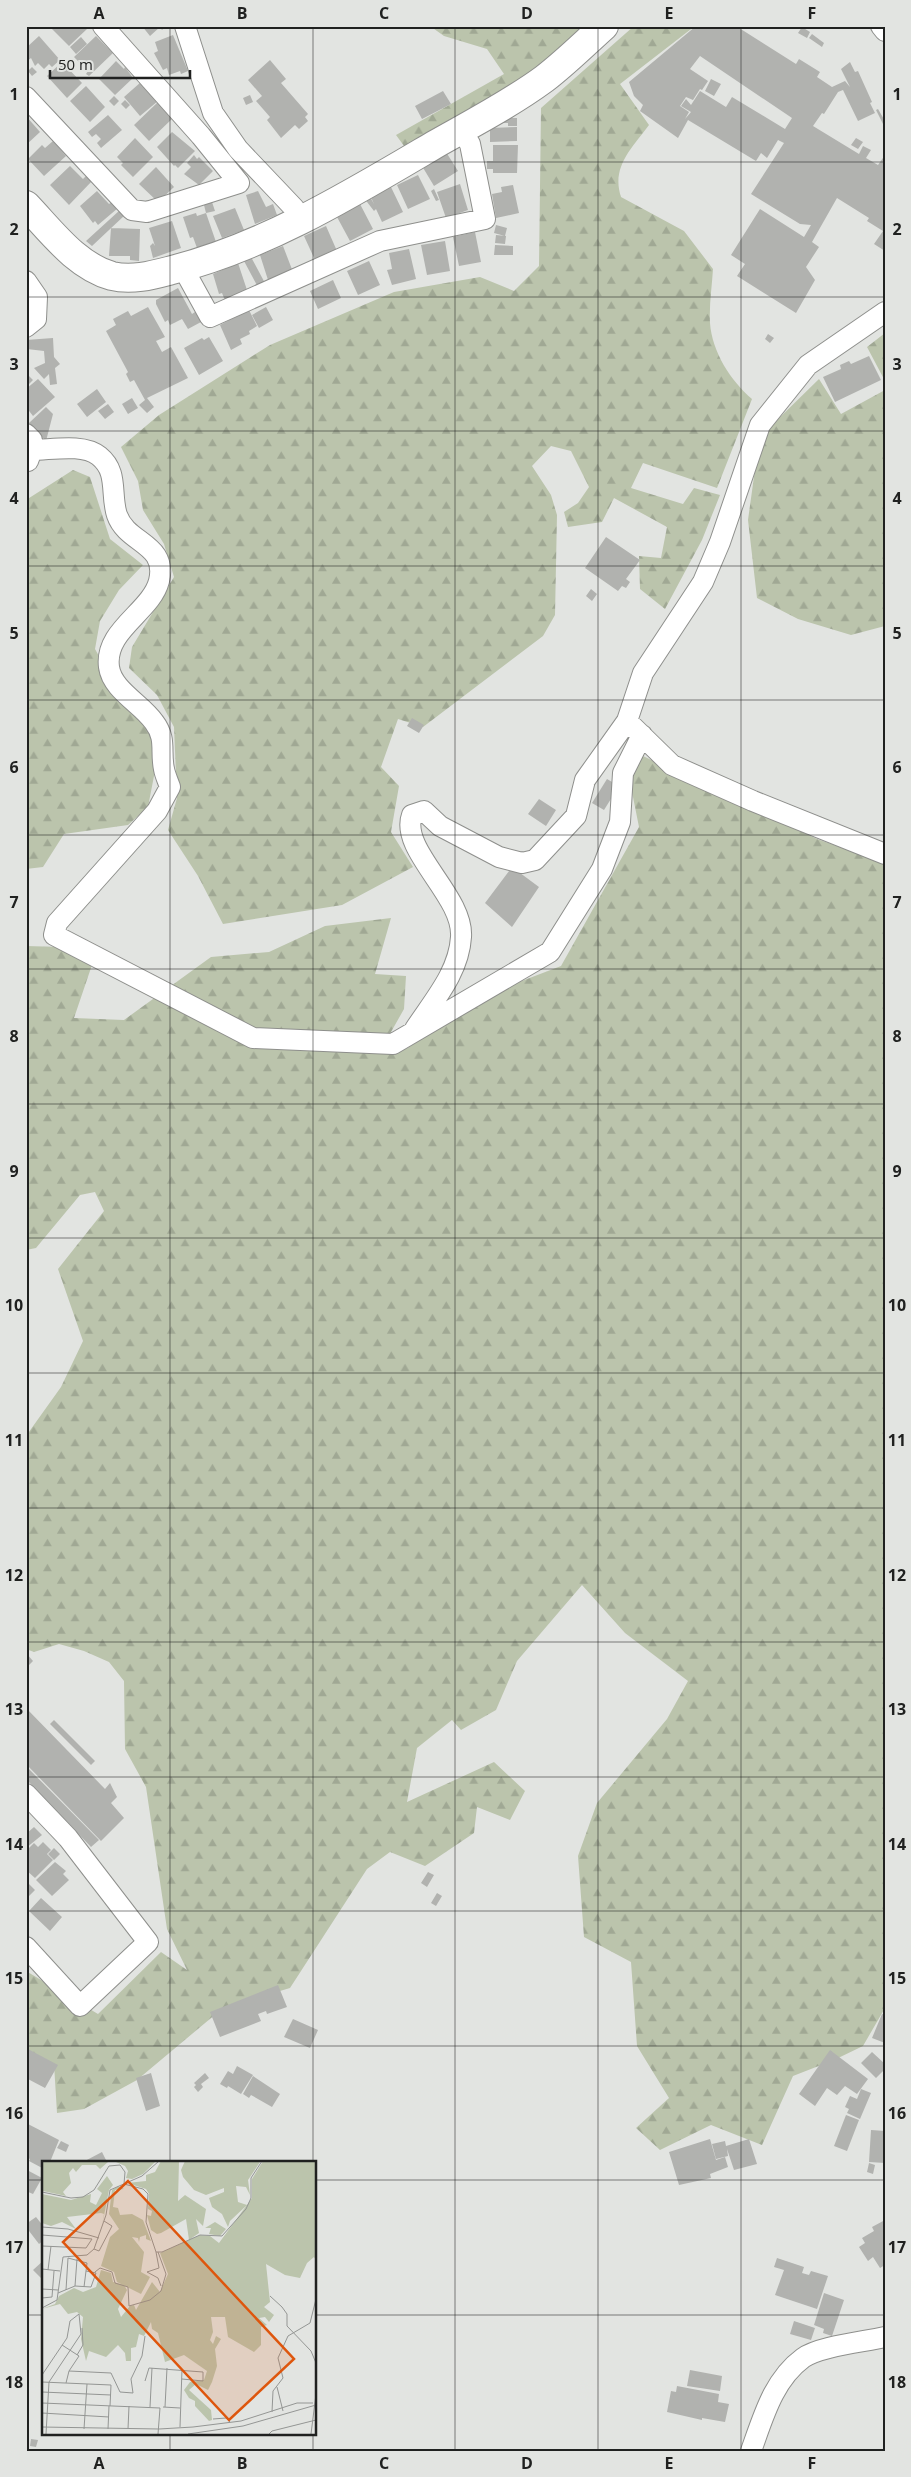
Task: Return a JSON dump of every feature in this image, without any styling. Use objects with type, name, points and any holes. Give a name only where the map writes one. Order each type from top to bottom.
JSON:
[{"type":"street","points":[[26,97],[132,210],[147,212],[239,183],[201,136],[103,26]]},
{"type":"street","points":[[185,26],[213,113],[238,149],[294,208],[298,221]]},
{"type":"street","points":[[26,205],[90,268],[114,276],[144,278],[183,268],[237,250],[298,221],[460,130],[545,78],[604,26]]},
{"type":"street","points":[[881,26],[885,31]]},
{"type":"street","points":[[183,268],[210,317],[380,240],[485,219],[470,144],[460,130]]},
{"type":"street","points":[[26,281],[37,297],[36,319],[26,327]]},
{"type":"street","points":[[413,1032],[453,972],[462,935],[454,910],[437,877],[417,849],[408,824],[412,815],[424,811],[440,826],[498,857],[522,863],[535,860],[576,816],[585,780],[626,721],[643,673],[703,582],[720,542],[760,425],[808,365],[885,312]]},
{"type":"street","points":[[28,449],[78,449],[98,455],[108,466],[114,478],[117,516],[124,527],[156,554],[161,566],[152,597],[126,624],[115,641],[108,667],[113,679],[154,721],[162,734],[164,768],[170,787],[157,811],[57,923],[54,935],[253,1038],[393,1044],[550,952],[602,869],[620,822],[623,772],[642,735]]},
{"type":"street","points":[[626,721],[672,765],[753,801],[885,854]]},
{"type":"street","points":[[26,1794],[68,1838],[148,1942],[80,2006],[26,1947]]},
{"type":"street","points":[[751,2451],[772,2394],[785,2377],[804,2358],[845,2344],[885,2337]]},
{"type":"green space","points":[[430,26],[592,26],[541,69],[407,150],[396,135],[504,74],[487,49],[444,36]]},
{"type":"green space","points":[[634,26],[695,26],[620,84],[649,125],[630,150],[621,167],[619,186],[621,197],[684,231],[713,269],[710,323],[714,345],[730,375],[752,399],[717,488],[643,463],[631,488],[683,504],[694,488],[720,495],[702,540],[665,609],[640,589],[639,556],[661,558],[667,527],[614,498],[602,522],[568,527],[564,512],[578,503],[589,487],[571,451],[551,446],[532,466],[551,495],[557,515],[555,615],[543,636],[423,727],[398,719],[381,767],[399,786],[391,832],[413,867],[342,905],[223,924],[198,876],[168,830],[177,798],[174,727],[157,695],[129,668],[132,647],[174,577],[164,544],[143,510],[138,481],[121,447],[159,415],[270,345],[394,292],[480,277],[514,291],[539,266],[541,108]]},
{"type":"green space","points":[[885,333],[885,381],[867,347]]},
{"type":"green space","points":[[819,379],[841,414],[885,390],[885,626],[851,635],[798,619],[757,598],[748,520],[757,455],[771,426]]},
{"type":"green space","points":[[73,470],[90,477],[110,539],[143,565],[119,590],[100,621],[95,649],[114,683],[160,745],[148,807],[128,825],[64,834],[43,867],[26,869],[26,500]]},
{"type":"green space","points":[[643,756],[817,839],[885,863],[885,2008],[863,2046],[793,2076],[762,2145],[711,2125],[660,2150],[636,2128],[669,2098],[637,2046],[631,1962],[584,1937],[578,1856],[597,1803],[667,1719],[688,1681],[625,1633],[582,1585],[517,1661],[496,1710],[461,1730],[452,1720],[417,1748],[407,1802],[494,1762],[525,1791],[510,1820],[477,1807],[474,1833],[425,1866],[390,1852],[367,1869],[290,1988],[223,2008],[137,2080],[84,2109],[57,2113],[54,2064],[26,2052],[26,1971],[98,2014],[161,1952],[187,1970],[167,1929],[146,1787],[125,1749],[124,1681],[109,1662],[84,1651],[59,1644],[34,1652],[26,1649],[26,1436],[61,1387],[83,1341],[58,1269],[104,1211],[95,1192],[80,1195],[36,1248],[26,1250],[26,946],[61,947],[94,959],[74,1018],[124,1020],[211,957],[269,952],[325,926],[391,918],[375,974],[406,976],[404,1009],[382,1048],[406,1049],[498,990],[561,966],[639,827],[630,782]]},
{"type":"building","points":[[49,26],[84,26],[87,29],[69,46]]},
{"type":"building","points":[[142,26],[166,26],[162,30],[160,27],[150,36]]},
{"type":"building","points":[[696,26],[736,26],[796,64],[799,59],[820,72],[817,77],[832,87],[845,81],[850,87],[841,69],[850,62],[855,72],[858,71],[875,113],[858,121],[843,90],[838,92],[824,114],[822,113],[813,126],[859,154],[863,146],[871,150],[866,158],[878,165],[885,155],[885,251],[874,244],[883,231],[867,221],[869,218],[837,198],[812,242],[819,247],[806,267],[815,280],[796,313],[737,276],[745,264],[731,255],[760,209],[804,237],[811,225],[800,224],[751,194],[784,143],[778,140],[767,158],[761,153],[756,161],[688,120],[678,138],[640,111],[643,105],[634,96],[629,82]],"holes":[[[700,56],[792,118],[785,129],[732,97],[726,107],[700,91],[691,105],[686,99],[681,106],[691,112],[685,119],[689,112],[680,106],[686,97],[693,100],[700,89],[702,90],[708,81],[690,69]]]},
{"type":"building","points":[[802,27],[810,32],[807,38],[798,33]]},
{"type":"building","points":[[812,34],[824,43],[822,47],[809,38]]},
{"type":"building","points":[[173,35],[188,71],[181,74],[180,71],[169,75],[167,68],[163,70],[154,53],[158,51],[155,42]]},
{"type":"building","points":[[39,36],[60,60],[52,67],[49,64],[44,69],[38,63],[35,66],[31,58],[26,62],[26,48]]},
{"type":"building","points":[[96,36],[113,53],[89,76],[86,74],[88,71],[74,57]]},
{"type":"building","points":[[81,37],[87,44],[76,54],[70,47]]},
{"type":"building","points":[[270,60],[286,79],[281,83],[308,114],[305,117],[308,121],[299,129],[295,125],[281,138],[267,120],[270,117],[256,101],[262,96],[248,80]]},
{"type":"building","points":[[116,61],[124,69],[125,67],[133,78],[115,95],[99,79]]},
{"type":"building","points":[[62,62],[82,83],[67,98],[47,76]]},
{"type":"building","points":[[32,67],[37,72],[32,76],[28,71]]},
{"type":"building","points":[[711,79],[721,84],[714,96],[705,91]]},
{"type":"building","points":[[141,82],[158,101],[140,116],[124,97]]},
{"type":"building","points":[[86,86],[105,107],[90,122],[70,101]]},
{"type":"building","points":[[443,91],[451,104],[422,119],[415,106]]},
{"type":"building","points":[[250,95],[253,102],[246,105],[243,98]]},
{"type":"building","points":[[114,96],[119,101],[114,106],[109,101]]},
{"type":"building","points":[[125,100],[130,105],[126,109],[121,104]]},
{"type":"building","points":[[158,102],[173,118],[149,141],[134,125]]},
{"type":"building","points":[[878,109],[885,121],[885,128],[876,110]]},
{"type":"building","points":[[108,115],[122,130],[101,148],[97,143],[101,139],[96,134],[92,137],[88,132]]},
{"type":"building","points":[[26,116],[40,132],[26,145]]},
{"type":"building","points":[[504,118],[517,118],[517,126],[508,126],[508,123],[504,123]]},
{"type":"building","points":[[517,127],[517,141],[490,142],[490,128]]},
{"type":"building","points":[[172,132],[195,151],[178,168],[157,147]]},
{"type":"building","points":[[135,138],[153,157],[133,177],[121,165],[123,163],[117,157]]},
{"type":"building","points":[[856,138],[863,142],[858,149],[851,145]]},
{"type":"building","points":[[53,141],[66,156],[44,176],[28,159],[42,145],[45,148]]},
{"type":"building","points":[[493,145],[518,145],[517,173],[493,173],[493,169],[487,169],[487,161],[493,161]]},
{"type":"building","points":[[446,152],[458,171],[434,186],[422,166]]},
{"type":"building","points":[[194,155],[197,159],[199,157],[213,171],[199,185],[184,174],[191,167],[187,163]]},
{"type":"building","points":[[70,166],[83,179],[87,175],[92,181],[69,205],[50,185]]},
{"type":"building","points":[[156,167],[174,187],[158,202],[139,184]]},
{"type":"building","points":[[418,175],[430,199],[408,209],[397,185]]},
{"type":"building","points":[[460,184],[468,210],[446,218],[437,192]]},
{"type":"building","points":[[390,185],[403,212],[382,222],[376,209],[374,211],[364,198],[369,195],[374,204],[370,195]]},
{"type":"building","points":[[513,185],[519,213],[496,218],[492,194],[502,192],[501,187]]},
{"type":"building","points":[[434,189],[439,200],[436,201],[431,191]]},
{"type":"building","points":[[97,191],[109,204],[112,202],[118,208],[98,225],[95,221],[93,223],[80,206]]},
{"type":"building","points":[[258,191],[266,207],[273,204],[277,215],[255,224],[246,195]]},
{"type":"building","points":[[212,202],[215,211],[206,213],[204,205]]},
{"type":"building","points":[[360,204],[373,229],[350,241],[337,217]]},
{"type":"building","points":[[235,208],[244,230],[222,238],[213,216]]},
{"type":"building","points":[[120,210],[125,215],[92,246],[86,241]]},
{"type":"building","points":[[196,213],[197,216],[206,213],[216,242],[197,248],[193,237],[190,238],[183,217]]},
{"type":"building","points":[[172,221],[181,248],[153,258],[150,246],[153,243],[155,246],[149,228]]},
{"type":"building","points":[[496,225],[507,228],[505,236],[494,233]]},
{"type":"building","points":[[326,226],[337,251],[315,260],[304,236]]},
{"type":"building","points":[[111,228],[140,229],[139,261],[130,260],[130,256],[109,256]]},
{"type":"building","points":[[475,232],[481,262],[459,266],[453,237]]},
{"type":"building","points":[[496,235],[506,236],[505,244],[495,243]]},
{"type":"building","points":[[445,241],[450,271],[427,275],[421,245]]},
{"type":"building","points":[[495,245],[513,246],[513,255],[494,255]]},
{"type":"building","points":[[283,246],[293,272],[268,280],[260,255]]},
{"type":"building","points":[[409,249],[416,279],[392,285],[387,270],[392,269],[389,253]]},
{"type":"building","points":[[251,257],[266,285],[259,289],[244,261]]},
{"type":"building","points":[[369,261],[380,285],[358,295],[347,271]]},
{"type":"building","points":[[238,263],[248,293],[226,303],[222,293],[219,294],[213,274]]},
{"type":"building","points":[[333,280],[341,298],[318,309],[310,291]]},
{"type":"building","points":[[178,288],[192,314],[195,312],[201,322],[188,329],[182,319],[170,325],[168,320],[165,322],[156,304],[156,300]]},
{"type":"building","points":[[148,307],[165,337],[156,341],[162,352],[171,347],[188,378],[147,398],[154,407],[147,413],[139,405],[145,400],[134,380],[130,382],[126,374],[128,372],[106,331],[116,325],[113,319],[128,311],[131,316]]},
{"type":"building","points":[[266,307],[273,320],[259,328],[252,315]]},
{"type":"building","points":[[249,310],[257,326],[249,331],[250,334],[240,339],[242,344],[231,350],[220,325]]},
{"type":"building","points":[[768,334],[774,338],[770,343],[765,339]]},
{"type":"building","points":[[209,337],[223,361],[199,375],[184,348],[202,338],[204,340]]},
{"type":"building","points":[[53,338],[54,357],[60,364],[55,368],[57,384],[50,385],[49,374],[44,379],[34,368],[45,363],[44,351],[27,349],[26,340]]},
{"type":"building","points":[[869,356],[881,380],[835,402],[823,377],[841,369],[840,365],[849,361],[851,364]]},
{"type":"building","points":[[26,373],[33,380],[26,387]]},
{"type":"building","points":[[38,379],[55,397],[33,416],[26,407],[26,389]]},
{"type":"building","points":[[97,389],[106,402],[87,417],[77,404]]},
{"type":"building","points":[[132,398],[138,408],[128,414],[122,404]]},
{"type":"building","points":[[108,404],[114,412],[105,419],[98,411]]},
{"type":"building","points":[[46,407],[53,414],[46,441],[29,423]]},
{"type":"building","points":[[606,537],[640,560],[626,579],[630,582],[626,588],[622,586],[618,591],[585,568]]},
{"type":"building","points":[[591,589],[597,594],[592,601],[586,596]]},
{"type":"building","points":[[412,718],[424,725],[419,733],[407,726]]},
{"type":"building","points":[[607,779],[619,786],[604,810],[592,803]]},
{"type":"building","points":[[539,799],[556,810],[546,826],[528,814]]},
{"type":"building","points":[[512,867],[539,887],[512,927],[485,903]]},
{"type":"building","points":[[26,1653],[33,1661],[26,1668]]},
{"type":"building","points":[[26,1708],[105,1789],[110,1783],[117,1797],[111,1803],[124,1818],[101,1841],[26,1764]]},
{"type":"building","points":[[54,1720],[95,1761],[91,1765],[50,1724]]},
{"type":"building","points":[[26,1766],[99,1840],[91,1847],[26,1779]]},
{"type":"building","points":[[34,1827],[42,1835],[26,1848],[26,1834]]},
{"type":"building","points":[[43,1842],[51,1850],[47,1854],[53,1860],[35,1878],[26,1870],[26,1851],[34,1843],[38,1847]]},
{"type":"building","points":[[54,1848],[60,1854],[54,1860],[48,1854]]},
{"type":"building","points":[[55,1862],[66,1871],[63,1874],[69,1880],[52,1896],[36,1880]]},
{"type":"building","points":[[428,1872],[434,1875],[427,1887],[421,1883]]},
{"type":"building","points":[[26,1881],[35,1890],[26,1899]]},
{"type":"building","points":[[437,1893],[442,1896],[436,1906],[431,1903]]},
{"type":"building","points":[[41,1898],[62,1917],[50,1931],[29,1911]]},
{"type":"building","points":[[278,1985],[287,2007],[267,2014],[266,2011],[258,2014],[261,2021],[220,2037],[210,2012]]},
{"type":"building","points":[[882,2014],[885,2015],[885,2043],[872,2038]]},
{"type":"building","points":[[293,2019],[318,2030],[310,2048],[284,2037]]},
{"type":"building","points":[[26,2048],[58,2065],[45,2088],[26,2078]]},
{"type":"building","points":[[830,2050],[868,2079],[857,2094],[845,2086],[837,2095],[827,2088],[815,2106],[799,2094]]},
{"type":"building","points":[[872,2052],[885,2064],[885,2069],[876,2078],[861,2063]]},
{"type":"building","points":[[237,2066],[253,2075],[241,2094],[228,2086],[227,2088],[220,2084],[228,2071],[233,2074]]},
{"type":"building","points":[[151,2073],[160,2106],[146,2111],[136,2078]]},
{"type":"building","points":[[205,2073],[209,2078],[201,2084],[203,2087],[198,2092],[194,2087],[196,2085],[194,2083]]},
{"type":"building","points":[[253,2076],[280,2094],[272,2107],[251,2095],[249,2098],[243,2094]]},
{"type":"building","points":[[861,2089],[871,2093],[860,2119],[847,2113],[849,2109],[845,2107],[850,2096],[857,2099]]},
{"type":"building","points":[[846,2115],[859,2120],[847,2151],[834,2146]]},
{"type":"building","points":[[26,2123],[59,2140],[50,2161],[42,2161],[42,2168],[29,2161],[30,2159],[26,2157]]},
{"type":"building","points":[[871,2130],[885,2131],[885,2163],[869,2162]]},
{"type":"building","points":[[710,2139],[716,2160],[725,2157],[728,2167],[710,2174],[711,2178],[679,2185],[669,2152]]},
{"type":"building","points":[[749,2139],[757,2164],[734,2170],[727,2149],[728,2156],[716,2159],[712,2144],[725,2141],[726,2146]]},
{"type":"building","points":[[61,2141],[69,2145],[66,2152],[57,2148]]},
{"type":"building","points":[[102,2152],[106,2161],[85,2161]]},
{"type":"building","points":[[869,2163],[875,2165],[873,2174],[867,2172]]},
{"type":"building","points":[[27,2170],[42,2178],[33,2194],[26,2191]]},
{"type":"building","points":[[36,2217],[42,2224],[42,2242],[39,2244],[26,2227],[26,2224]]},
{"type":"building","points":[[885,2220],[885,2265],[880,2268],[873,2257],[868,2261],[859,2247],[865,2243],[862,2238],[874,2231],[872,2227]]},
{"type":"building","points":[[777,2258],[804,2267],[802,2273],[809,2275],[811,2271],[828,2276],[817,2309],[775,2295],[784,2270],[774,2267]]},
{"type":"building","points":[[42,2262],[42,2279],[33,2270]]},
{"type":"building","points":[[824,2293],[844,2300],[832,2336],[823,2333],[824,2329],[814,2325]]},
{"type":"building","points":[[794,2321],[815,2328],[811,2340],[790,2334]]},
{"type":"building","points":[[690,2370],[722,2376],[720,2391],[687,2386]]},
{"type":"building","points":[[677,2386],[719,2394],[718,2402],[729,2404],[725,2422],[702,2418],[702,2420],[667,2412],[671,2391],[676,2392]]},
{"type":"building","points":[[31,2439],[38,2440],[36,2447],[30,2446]]}]
